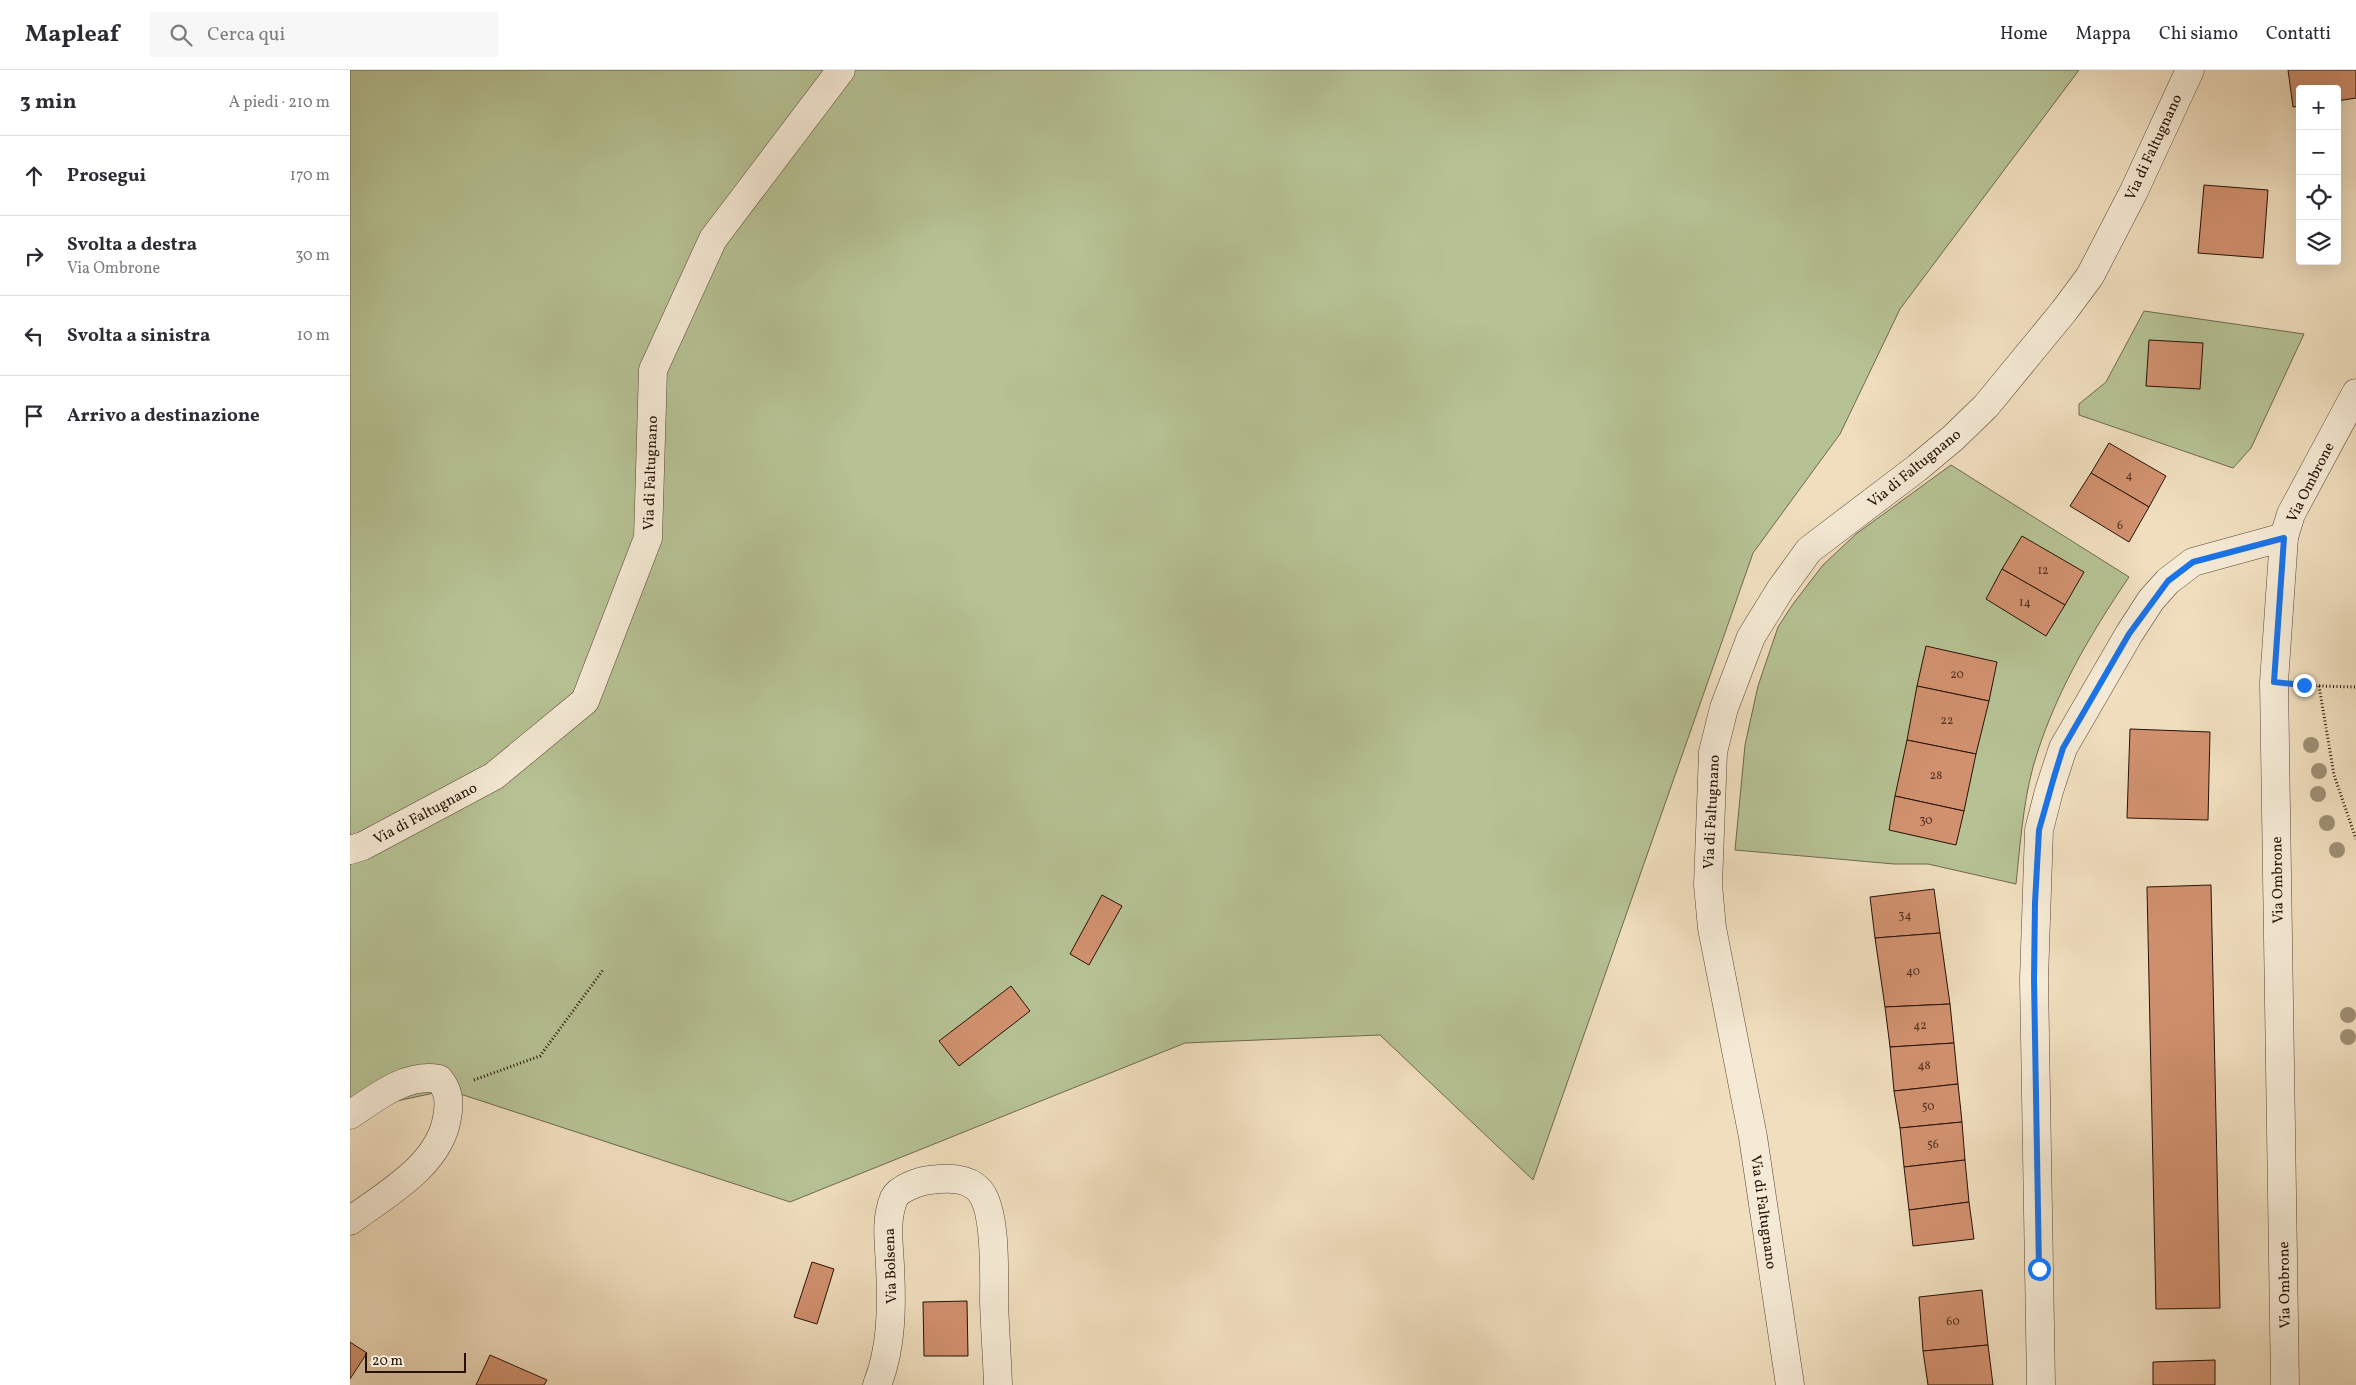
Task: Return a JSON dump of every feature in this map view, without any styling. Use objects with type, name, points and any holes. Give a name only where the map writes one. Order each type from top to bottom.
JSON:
[{"type":"street","name":"Via di Faltugnano","points":[[350,850],[363,846],[494,776],[585,701],[648,538],[654,370],[713,239],[841,70]]},
{"type":"street","name":"Via di Faltugnano","points":[[1790,1385],[1753,1137],[1712,928],[1708,885],[1713,752],[1724,708],[1751,637],[1780,590],[1809,550],[1918,468],[1986,406],[2064,311],[2090,276],[2134,191],[2190,70]]},
{"type":"street","name":"Via Ombrone","points":[[2285,1385],[2274,682],[2284,538],[2291,514],[2356,393]]},
{"type":"street","points":[[2042,1385],[2034,979],[2039,830],[2049,791],[2063,748],[2129,634],[2168,581],[2193,562],[2284,538]]},
{"type":"street","points":[[350,1115],[382,1094],[410,1080],[427,1076],[439,1079],[448,1090],[449,1108],[445,1130],[437,1148],[424,1163],[350,1221]]},
{"type":"street","name":"Via Bolsena","points":[[877,1385],[883,1371],[892,1309],[888,1233],[890,1214],[895,1196],[910,1186],[928,1180],[953,1179],[969,1181],[982,1192],[989,1215],[995,1255],[994,1300],[998,1385]]},
{"type":"path","points":[[2274,682],[2356,687]]},
{"type":"path","points":[[2319,686],[2334,775],[2356,839]]},
{"type":"path","points":[[448,1090],[540,1056],[603,970]]},
{"type":"green space","points":[[350,70],[2079,70],[1900,309],[1840,434],[1753,553],[1533,1180],[1380,1035],[1185,1043],[790,1202],[448,1090],[350,1111]]},
{"type":"green space","points":[[2144,311],[2304,334],[2251,448],[2233,468],[2079,415],[2079,404],[2106,382]]},
{"type":"green space","points":[[1951,465],[2129,577],[2086,645],[2062,692],[2041,741],[2027,796],[2016,884],[1928,864],[1894,864],[1735,850],[1745,745],[1758,686],[1778,627],[1823,565],[1856,534]]},
{"type":"building","points":[[2288,70],[2356,70],[2356,98],[2341,100],[2341,85],[2296,85],[2296,107],[2293,107]]},
{"type":"building","points":[[2204,185],[2268,190],[2263,258],[2198,253]]},
{"type":"building","points":[[2149,340],[2203,343],[2200,389],[2146,386]]},
{"type":"building","points":[[2109,443],[2166,476],[2149,507],[2091,473]]},
{"type":"building","points":[[2091,473],[2149,507],[2129,542],[2070,506]]},
{"type":"building","points":[[2022,536],[2084,572],[2065,605],[2002,569]]},
{"type":"building","points":[[2002,569],[2065,605],[2046,636],[1986,599]]},
{"type":"building","points":[[1926,646],[1997,662],[1989,701],[1917,686]]},
{"type":"building","points":[[1917,686],[1989,701],[1976,754],[1907,740]]},
{"type":"building","points":[[2130,729],[2210,732],[2208,820],[2127,818]]},
{"type":"building","points":[[1907,740],[1976,754],[1964,811],[1895,796]]},
{"type":"building","points":[[1895,796],[1964,811],[1956,845],[1889,830]]},
{"type":"building","points":[[2211,885],[2220,1308],[2156,1309],[2147,887]]},
{"type":"building","points":[[1934,889],[1940,933],[1875,938],[1870,897]]},
{"type":"building","points":[[1102,895],[1122,906],[1089,965],[1070,954]]},
{"type":"building","points":[[1940,933],[1950,1004],[1885,1007],[1875,938]]},
{"type":"building","points":[[1011,986],[1030,1011],[959,1066],[939,1041]]},
{"type":"building","points":[[1950,1004],[1954,1043],[1890,1047],[1885,1007]]},
{"type":"building","points":[[1954,1043],[1958,1084],[1894,1091],[1890,1047]]},
{"type":"building","points":[[1958,1084],[1962,1122],[1900,1128],[1894,1091]]},
{"type":"building","points":[[1962,1122],[1965,1160],[1904,1167],[1900,1128]]},
{"type":"building","points":[[1965,1160],[1969,1202],[1909,1210],[1904,1167]]},
{"type":"building","points":[[1969,1202],[1974,1239],[1913,1246],[1909,1210]]},
{"type":"building","points":[[812,1262],[834,1269],[817,1324],[794,1317]]},
{"type":"building","points":[[1982,1290],[1988,1345],[1923,1351],[1919,1297]]},
{"type":"building","points":[[967,1301],[968,1356],[924,1356],[923,1302]]},
{"type":"building","points":[[350,1342],[367,1353],[350,1379]]},
{"type":"building","points":[[1988,1345],[1993,1385],[1928,1385],[1923,1351]]},
{"type":"building","points":[[490,1355],[547,1380],[544,1385],[476,1385]]},
{"type":"building","points":[[2215,1360],[2215,1385],[2153,1385],[2153,1362]]},
{"type":"route","points":[[2039,1269],[2034,979],[2035,903],[2039,830],[2063,748],[2129,634],[2152,600],[2168,581],[2193,562],[2284,538],[2274,682],[2304,685]]}]
